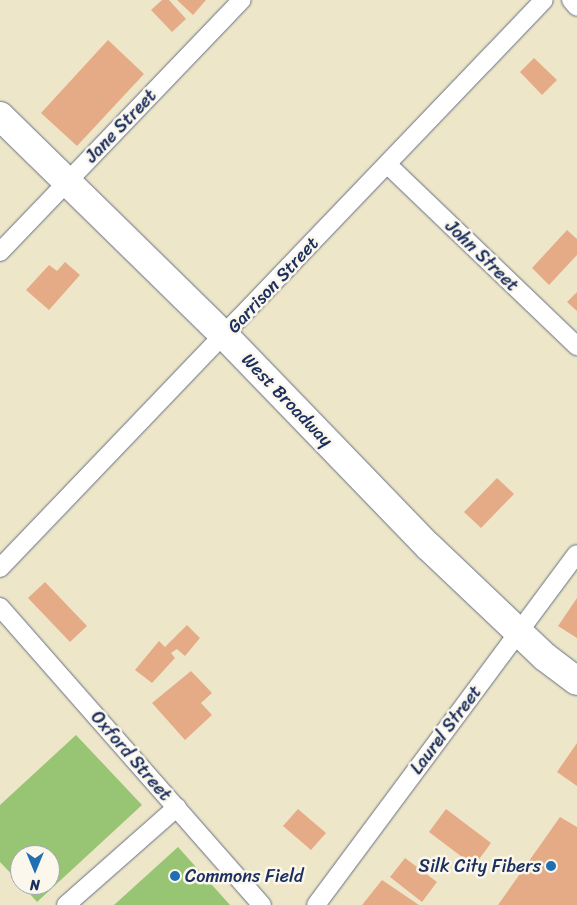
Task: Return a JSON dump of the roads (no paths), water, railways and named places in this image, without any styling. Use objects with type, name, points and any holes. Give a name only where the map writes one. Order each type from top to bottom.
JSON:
[{"type":"main road","name":"West Broadway","points":[[0,116],[66,183],[225,336],[428,546],[519,632],[577,681]]},
{"type":"street","name":"Jane Street","points":[[0,252],[242,0]]},
{"type":"street","name":"Garrison Street","points":[[0,568],[225,336],[544,0]]},
{"type":"street","points":[[571,0],[577,8]]},
{"type":"street","name":"John Street","points":[[388,165],[577,346]]},
{"type":"street","name":"Laurel Street","points":[[316,905],[577,554]]},
{"type":"street","name":"Oxford Street","points":[[0,606],[262,905]]},
{"type":"street","points":[[66,905],[177,807]]},
{"type":"place","name":"Silk City Fibers","points":[[551,866]]},
{"type":"place","name":"Commons Field","points":[[175,876]]}]
